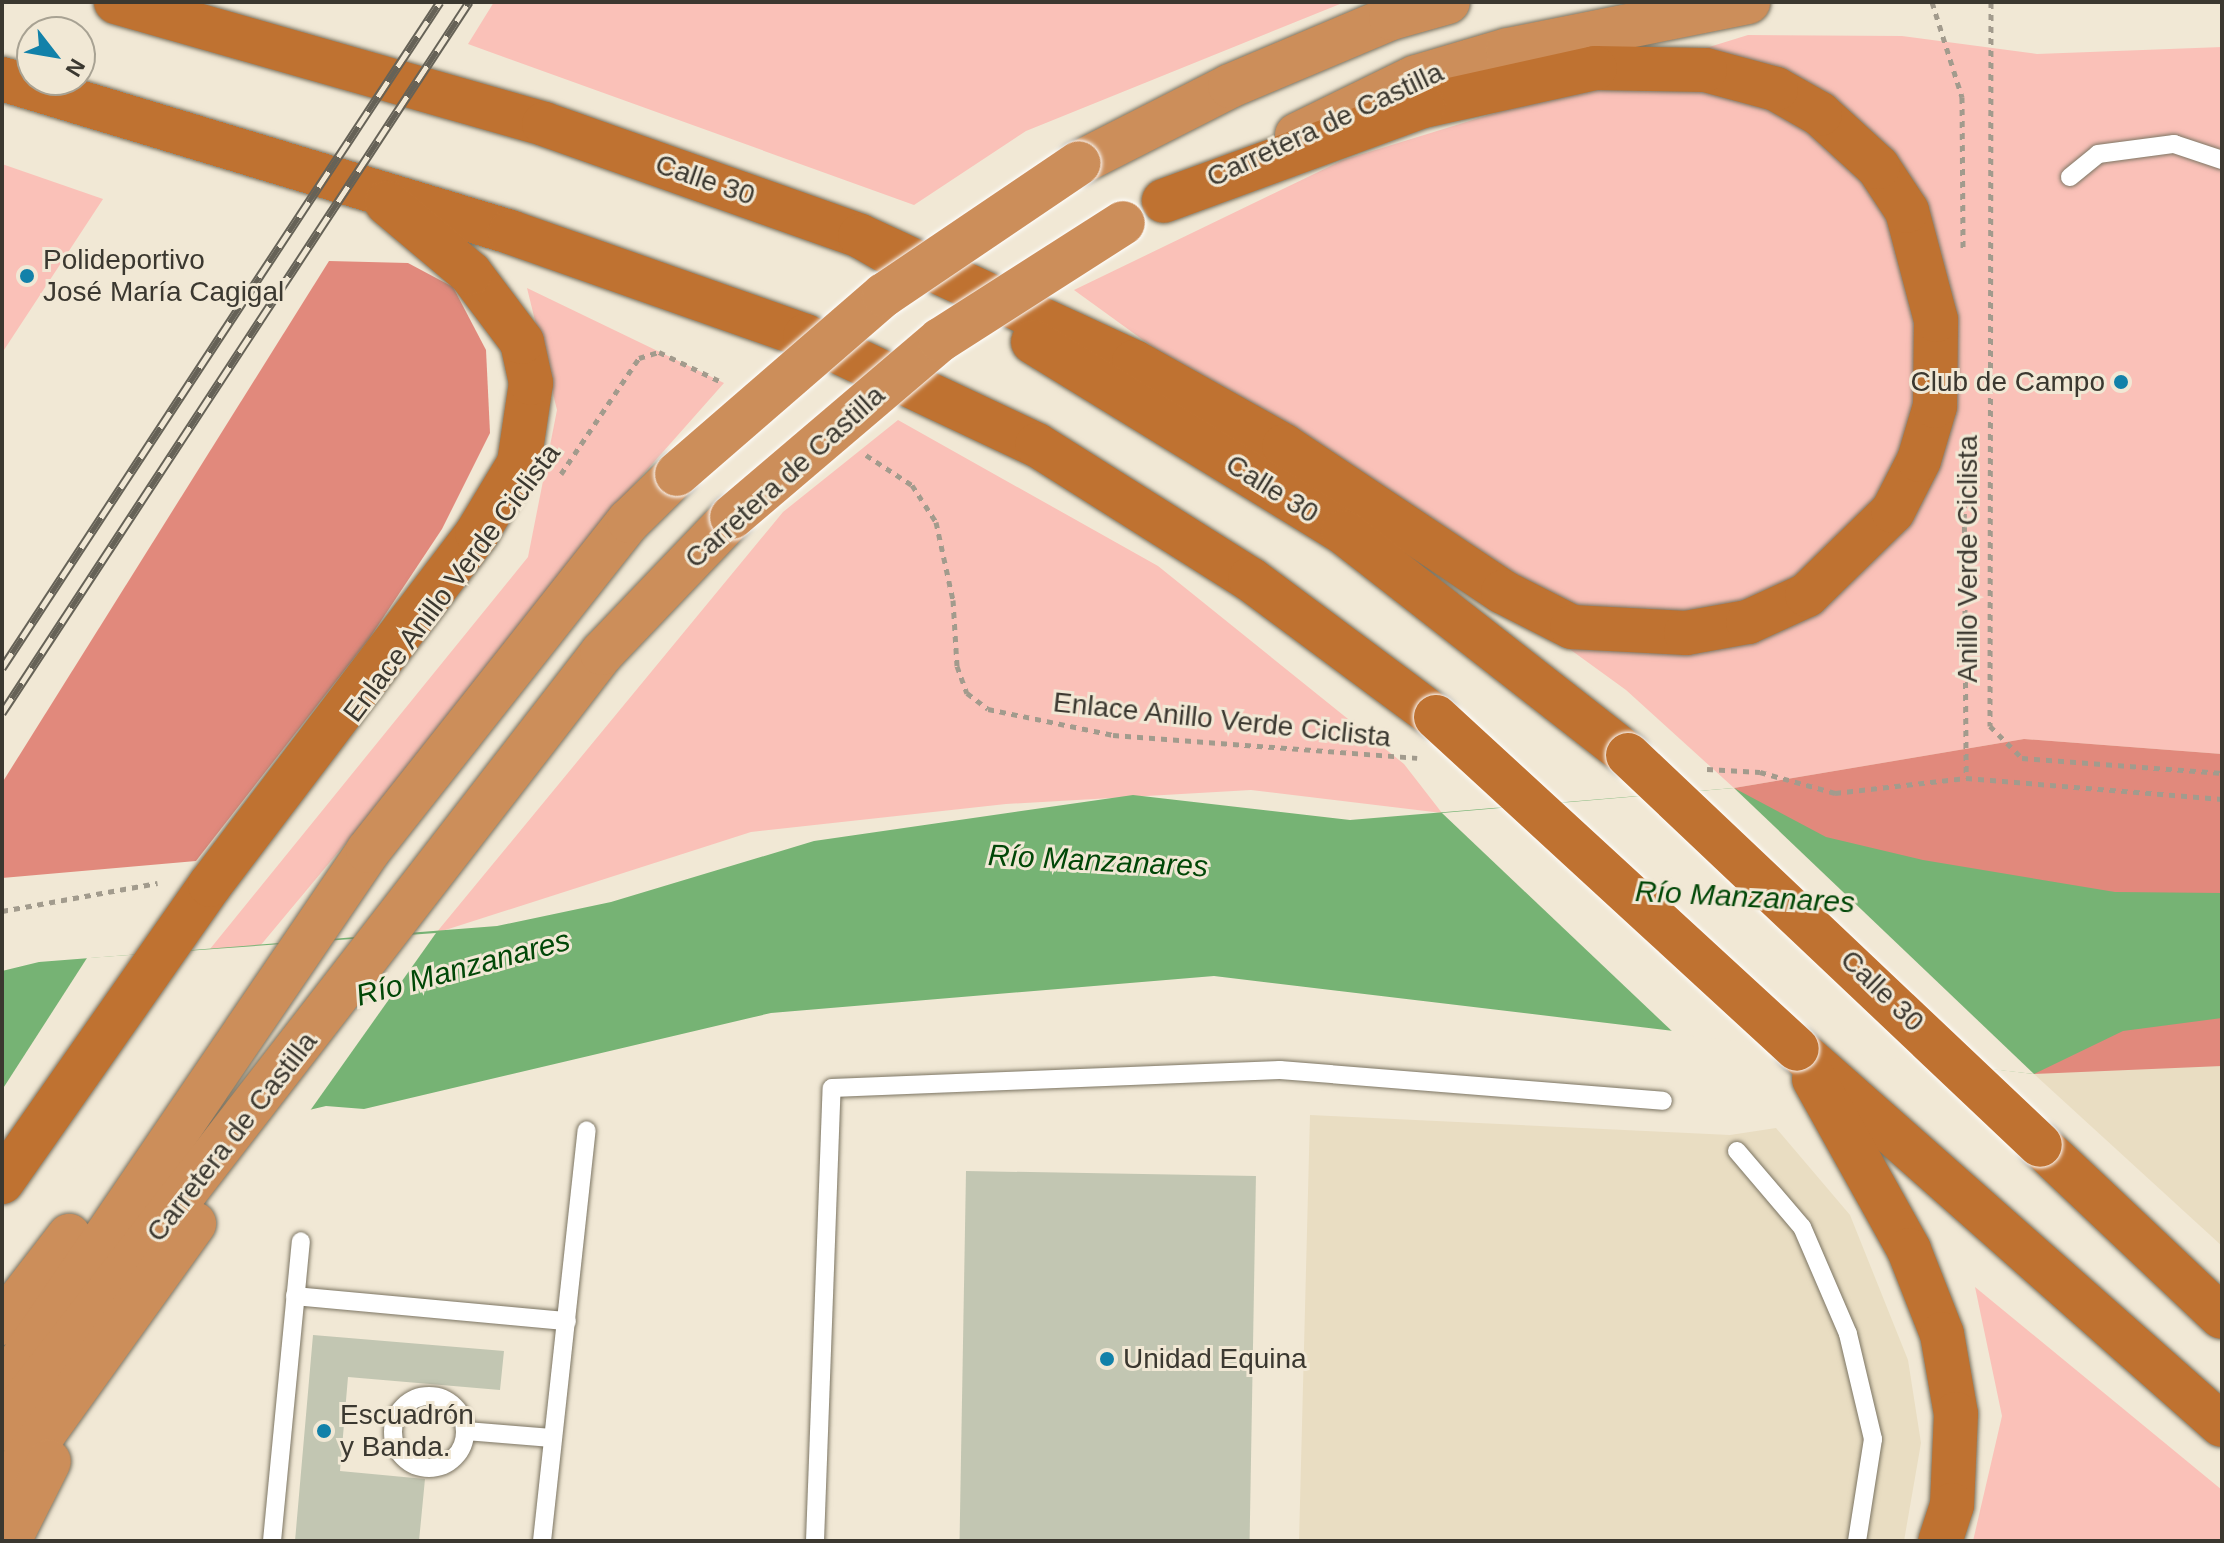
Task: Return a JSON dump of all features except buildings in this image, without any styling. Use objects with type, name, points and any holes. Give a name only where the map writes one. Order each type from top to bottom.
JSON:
[{"type":"highway","name":"Calle 30","points":[[116,2],[544,124],[860,236],[1343,532],[1628,755],[2222,1317]]},
{"type":"highway","name":"Carretera de Castilla","points":[[2,1389],[222,1059],[368,851],[629,521],[677,474],[884,295],[1079,163],[1230,86],[1391,18],[1448,2]]},
{"type":"highway","name":"Carretera de Castilla","points":[[2,1429],[310,1037],[602,653],[732,517],[940,340],[1123,223],[1416,77],[1508,50],[1748,2]]},
{"type":"highway","points":[[860,236],[1134,362],[1284,446],[1503,592],[1572,627],[1686,633],[1748,622],[1807,595],[1893,511],[1919,460],[1935,406],[1936,320],[1907,211],[1878,167],[1820,114],[1776,89],[1705,70],[1595,68],[1423,106],[1164,201]]},
{"type":"highway","points":[[2,79],[376,193],[805,336],[1037,445],[1250,579],[1797,1049],[2222,1425]]},
{"type":"highway","points":[[2,1182],[189,883],[477,533],[519,463],[531,383],[522,342],[470,273],[376,193]]},
{"type":"highway","points":[[2,1492],[161,1276],[310,1037]]},
{"type":"highway","points":[[1797,1049],[1909,1250],[1942,1334],[1956,1414],[1952,1505],[1940,1541]]},
{"type":"highway","points":[[2,1323],[123,1163],[222,1059]]},
{"type":"highway","points":[[9,1541],[101,1360]]},
{"type":"lane","points":[[2070,177],[2098,154],[2174,144],[2222,160]]},
{"type":"lane","points":[[815,1541],[832,1088],[1280,1070],[1663,1101]]},
{"type":"lane","points":[[542,1541],[587,1130]]},
{"type":"lane","points":[[1737,1151],[1802,1227],[1848,1334],[1873,1439],[1857,1541]]},
{"type":"lane","points":[[272,1541],[301,1241]]},
{"type":"lane","points":[[295,1296],[567,1321]]},
{"type":"lane","points":[[466,1431],[552,1438]]},
{"type":"path","name":"Anillo Verde Ciclista","points":[[1991,2],[1990,726],[2022,758],[2222,773]]},
{"type":"path","name":"Enlace Anillo Verde Ciclista","points":[[558,479],[639,358],[659,352],[728,385]]},
{"type":"path","name":"Enlace Anillo Verde Ciclista","points":[[851,448],[912,485],[936,522],[953,600],[957,666],[967,693],[988,709],[1113,735],[1433,738]]},
{"type":"path","points":[[1700,769],[1760,772],[1835,793],[1966,778],[2222,799]]},
{"type":"path","points":[[2,911],[189,883]]},
{"type":"shaded area","points":[[494,2],[1345,2],[1026,131],[914,205],[468,44]]},
{"type":"shaded area","points":[[1748,35],[1902,36],[2037,54],[2222,47],[2222,754],[2024,739],[1734,788],[1626,690],[1074,290],[1343,160]]},
{"type":"shaded area","name":"Polideportivo José María Cagigal","points":[[2,164],[103,199],[2,353]]},
{"type":"shaded area","points":[[329,261],[408,263],[453,287],[486,350],[490,433],[442,529],[369,639],[196,861],[2,878],[2,783]]},
{"type":"shaded area","points":[[527,288],[724,383],[608,514],[491,669],[260,946],[210,949],[528,557],[557,410]]},
{"type":"shaded area","points":[[898,420],[1158,566],[1404,764],[1442,813],[1251,790],[1006,804],[751,832],[436,933],[783,512]]},
{"type":"shaded area","points":[[2024,739],[2222,754],[2222,1066],[2034,1074],[1734,788]]},
{"type":"shaded area","points":[[2152,1064],[2222,1066],[2222,1246],[2034,1074]]},
{"type":"shaded area","points":[[1310,1115],[1730,1135],[1776,1128],[1850,1215],[1908,1360],[1921,1443],[1904,1541],[1299,1541]]},
{"type":"shaded area","points":[[1975,1287],[2222,1490],[2222,1541],[1973,1541],[2002,1416]]},
{"type":"water","name":"Río Manzanares","points":[[1734,788],[1826,837],[1923,860],[2115,892],[2222,893],[2222,1018],[2123,1031],[2034,1074],[1214,976],[771,1013],[364,1109],[326,1106],[2,1183],[2,971],[39,962],[497,926],[611,902],[814,841],[1133,795],[1350,820]]},
{"type":"pier","points":[[1734,788],[2034,1074],[1675,1034],[1442,813]]},
{"type":"pier","points":[[436,933],[307,1115],[2,1185],[2,1090],[87,958]]},
{"type":"railway","points":[[2,668],[440,2]]},
{"type":"railway","points":[[2,713],[469,2]]},
{"type":"place","name":"Polideportivo José María Cagigal","points":[[27,276]]},
{"type":"place","name":"Club de Campo","points":[[2121,382]]},
{"type":"place","name":"Unidad Equina","points":[[1107,1359]]},
{"type":"place","name":"Escuadrón y Banda.","points":[[324,1431]]}]
